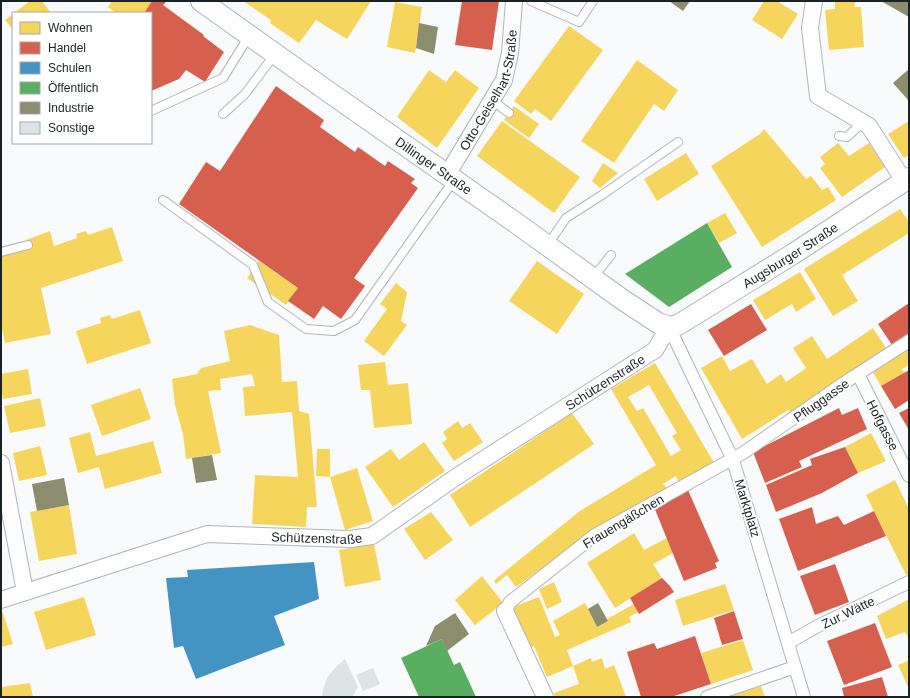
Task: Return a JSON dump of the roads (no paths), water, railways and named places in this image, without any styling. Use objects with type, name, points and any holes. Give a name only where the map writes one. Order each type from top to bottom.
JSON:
[{"type":"street","name":"Dillinger Straße","points":[[201,1],[623,300],[658,323],[669,327]]},
{"type":"street","name":"Otto-Geiselhart-Straße","points":[[451,177],[504,80],[510,53],[514,1]]},
{"type":"street","points":[[814,1],[810,28],[812,94],[869,126],[907,179]]},
{"type":"street","name":"Augsburger Straße","points":[[669,327],[678,325],[793,254],[907,179]]},
{"type":"street","name":"Marktplatz","points":[[669,327],[733,459],[804,697]]},
{"type":"street","name":"Schützenstraße","points":[[1,600],[207,534],[350,539],[372,536],[456,477],[655,350],[669,327]]},
{"type":"street","name":"Pfluggasse","points":[[733,459],[909,341]]},
{"type":"street","name":"Hofgasse","points":[[858,374],[909,476]]},
{"type":"street","name":"Frauengäßchen","points":[[505,611],[510,602],[595,535],[733,459]]},
{"type":"street","points":[[1,463],[25,592]]},
{"type":"street","name":"Zur Wätte","points":[[788,643],[816,627],[909,582]]},
{"type":"street","points":[[505,611],[544,697]]},
{"type":"street","points":[[707,697],[795,667]]},
{"type":"lane","points":[[531,1],[579,22],[594,1]]},
{"type":"lane","points":[[152,111],[223,78],[249,36]]},
{"type":"lane","points":[[224,114],[245,94],[275,54]]},
{"type":"lane","points":[[492,100],[509,113]]},
{"type":"lane","points":[[839,136],[847,137],[863,122]]},
{"type":"lane","points":[[547,246],[566,218],[605,193],[678,142]]},
{"type":"lane","points":[[163,200],[253,265],[268,302],[306,329],[334,331],[355,320],[451,177]]},
{"type":"lane","points":[[1,252],[28,245]]},
{"type":"lane","points":[[593,278],[611,255]]}]
